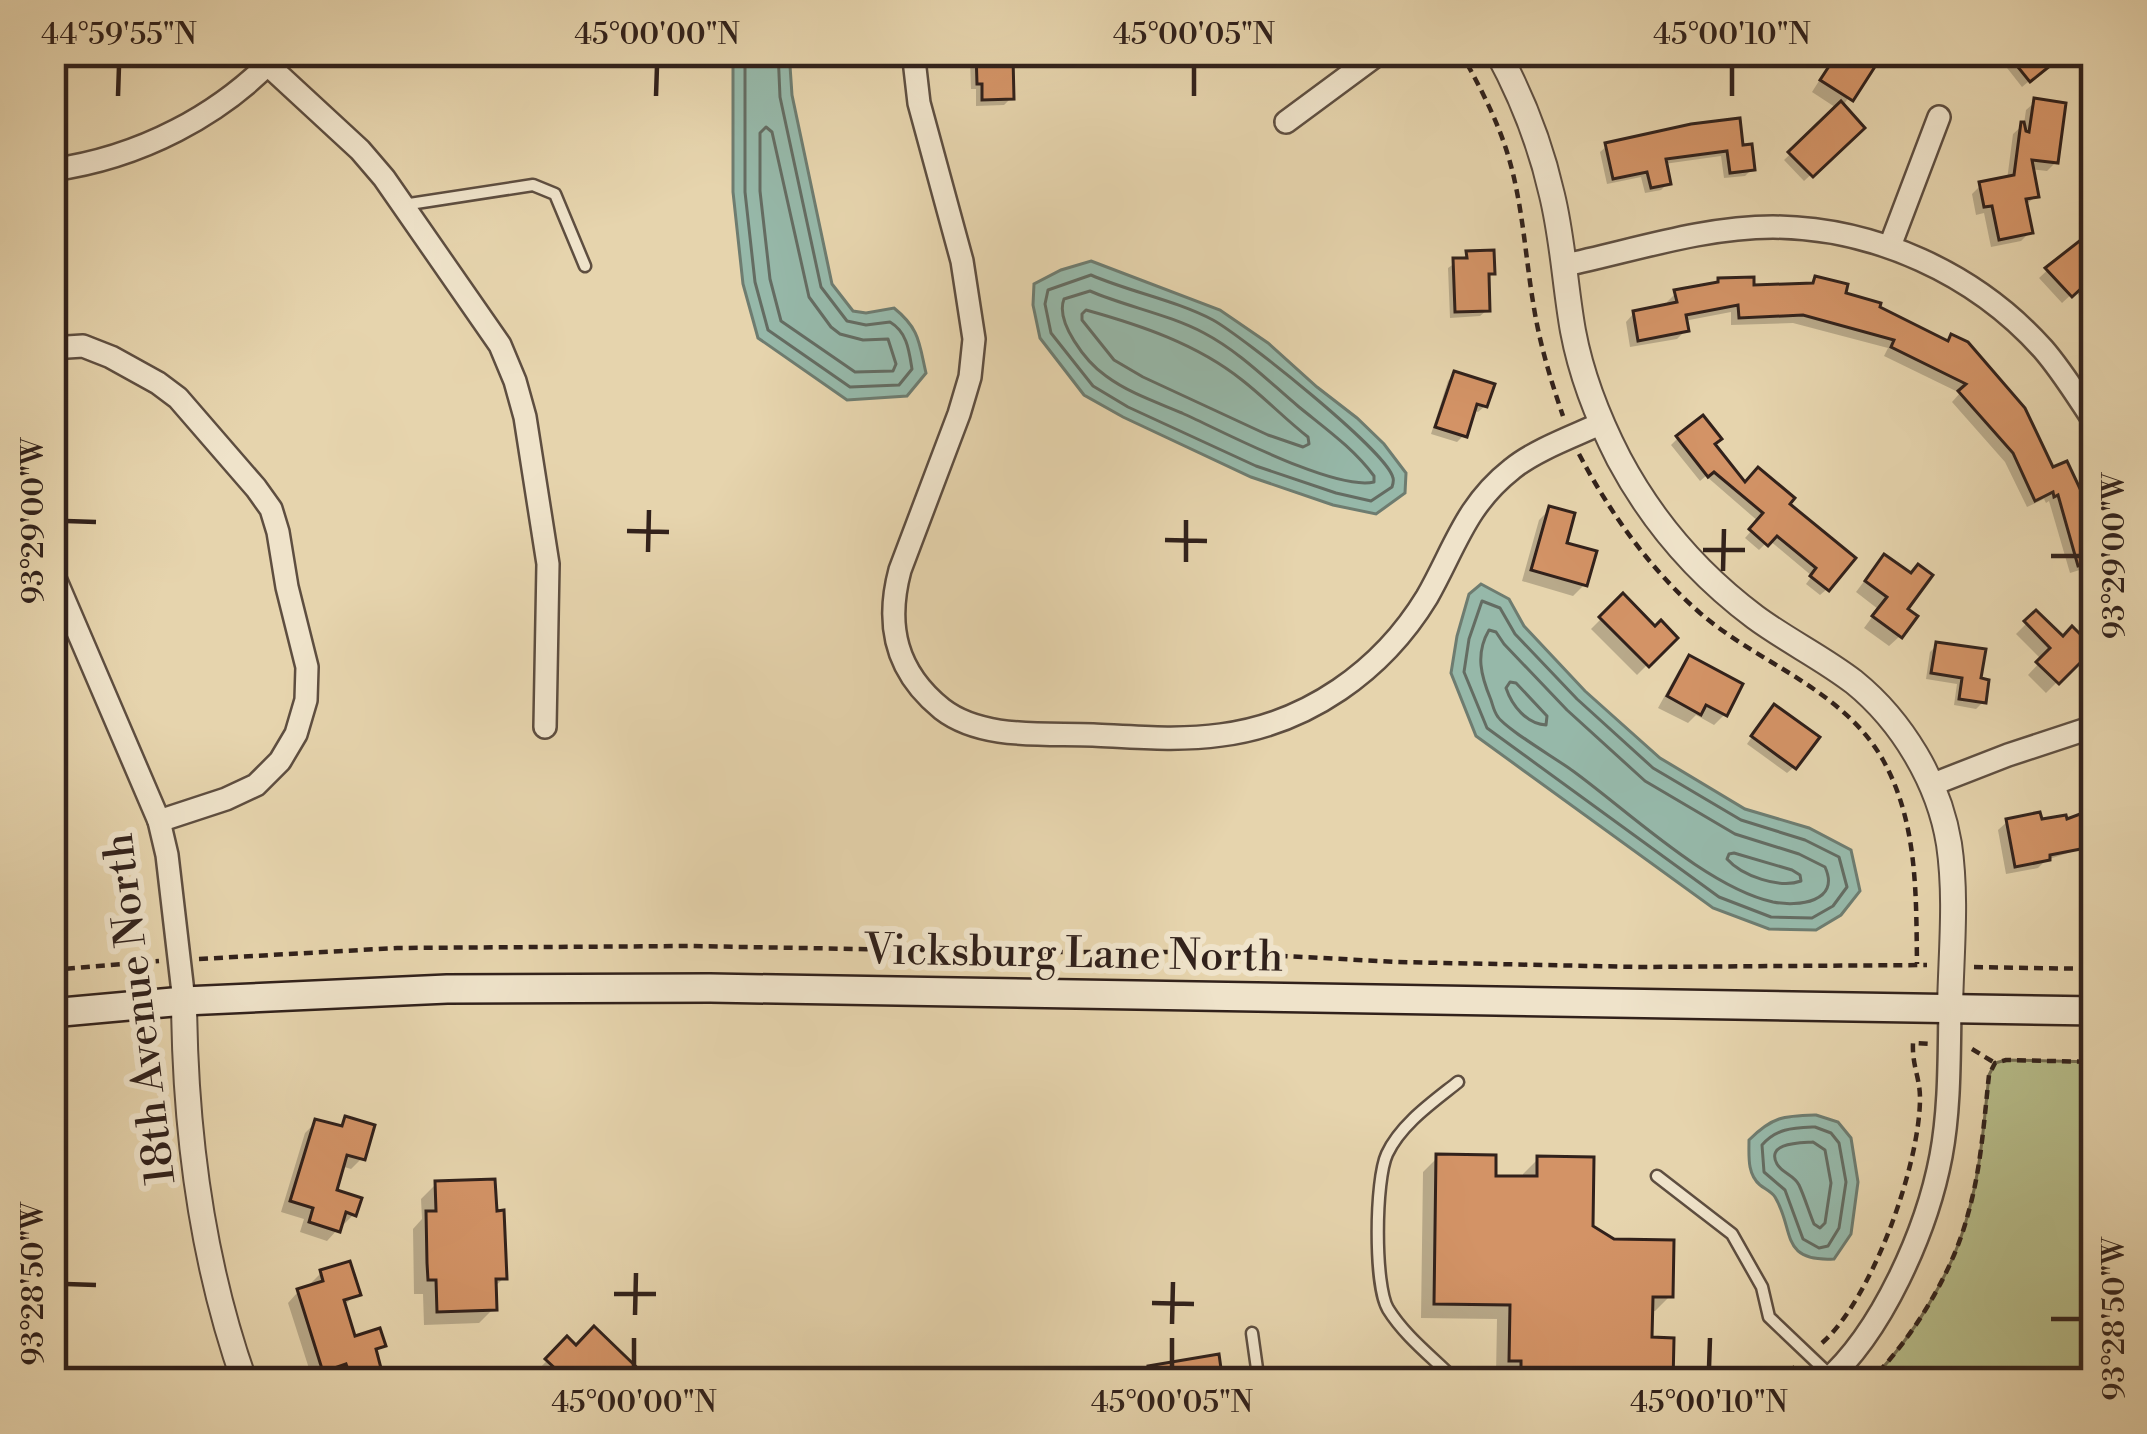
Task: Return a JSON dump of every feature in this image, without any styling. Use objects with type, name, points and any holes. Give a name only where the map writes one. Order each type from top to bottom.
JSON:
[{"type":"main road","name":"Vicksburg Lane North","points":[[51,1013],[184,1001],[446,989],[710,988],[2096,1011]]},
{"type":"street","points":[[913,51],[919,103],[962,261],[974,339],[959,414],[894,593],[892,618],[908,671],[948,713],[976,727],[1005,731],[1171,738],[1222,735],[1273,723],[1319,703],[1362,674],[1399,638],[1427,596],[1464,521],[1486,492],[1515,466],[1602,423]]},
{"type":"street","points":[[1286,122],[1382,51]]},
{"type":"street","points":[[1496,51],[1530,122],[1552,194],[1574,334],[1602,423],[1622,463],[1657,520],[1702,572],[1755,616],[1853,681],[1887,713],[1915,753],[1936,796],[1948,842],[1950,1008],[1942,1154],[1903,1273],[1871,1327],[1828,1380]]},
{"type":"street","points":[[51,170],[142,146],[202,118],[274,58],[360,150],[500,345],[515,381],[548,564],[545,727]]},
{"type":"street","points":[[1890,246],[1939,117]]},
{"type":"street","points":[[1564,265],[1713,232],[1772,227],[1832,232],[1890,246],[1934,265],[2010,317],[2043,349],[2096,424]]},
{"type":"street","points":[[51,348],[83,346],[111,357],[178,398],[256,488],[271,509],[278,532],[307,667],[306,700],[296,734],[256,785],[226,800],[159,821]]},
{"type":"street","name":"18th Avenue North","points":[[51,569],[60,616],[159,821],[184,1001],[184,1059],[195,1174],[208,1252],[245,1383]]},
{"type":"street","points":[[1930,785],[2096,726]]},
{"type":"lane","points":[[403,205],[533,185],[545,188],[555,194],[585,266]]},
{"type":"lane","points":[[1458,1082],[1420,1112],[1386,1155],[1380,1186],[1378,1275],[1386,1306],[1458,1383]]},
{"type":"lane","points":[[1657,1176],[1732,1234],[1762,1287],[1769,1317],[1828,1380]]},
{"type":"lane","points":[[1252,1333],[1259,1383]]},
{"type":"path","points":[[1460,51],[1507,151],[1534,310],[1562,415]]},
{"type":"path","points":[[51,970],[156,959],[164,963],[397,948],[689,946],[1210,952],[1619,967],[1917,964],[1916,884],[1906,814],[1883,761],[1860,727],[1822,695],[1756,655],[1687,600],[1649,561],[1607,506],[1580,455]]},
{"type":"path","points":[[1982,967],[2096,969]]},
{"type":"path","points":[[1777,1383],[1833,1334],[1892,1226],[1916,1132],[1920,1096],[1912,1063],[1913,1043]]},
{"type":"path","points":[[1974,1050],[1995,1063],[2096,1062]]},
{"type":"path","points":[[1868,1383],[1908,1337],[1968,1219],[1989,1075],[1995,1063]]},
{"type":"green space","points":[[2096,1062],[2096,1383],[1868,1383],[1915,1327],[1952,1259],[1976,1180],[1989,1075],[1995,1063]]},
{"type":"water","points":[[733,51],[789,51],[792,95],[832,284],[853,311],[894,308],[909,323],[926,373],[907,396],[847,400],[758,338],[743,284],[733,192]]},
{"type":"water","points":[[1091,261],[1220,310],[1268,343],[1384,444],[1406,473],[1405,493],[1376,514],[1333,505],[1251,477],[1084,395],[1040,338],[1034,284]]},
{"type":"water","points":[[1481,584],[1509,599],[1524,626],[1585,691],[1660,758],[1745,809],[1809,828],[1851,850],[1860,891],[1841,915],[1816,930],[1769,929],[1713,908],[1476,736],[1451,673],[1469,594]]},
{"type":"water","points":[[1816,1115],[1838,1122],[1851,1138],[1858,1182],[1851,1234],[1834,1259],[1816,1259],[1796,1249],[1775,1197],[1756,1181],[1750,1164],[1749,1140],[1765,1126],[1787,1117]]},
{"type":"building","points":[[976,51],[999,51],[999,57],[1013,57],[1014,99],[982,100]]},
{"type":"building","points":[[1839,51],[1885,51],[1853,101],[1820,80]]},
{"type":"building","points":[[2005,51],[2047,51],[2056,61],[2030,82]]},
{"type":"building","points":[[2034,98],[2066,103],[2058,163],[2032,160],[2039,197],[2026,199],[2033,233],[1999,240],[1992,206],[1984,207],[1979,182],[2014,175],[2021,122],[2029,132]]},
{"type":"building","points":[[1841,101],[1865,128],[1813,177],[1788,152]]},
{"type":"building","points":[[1740,118],[1743,145],[1752,144],[1755,170],[1730,173],[1727,151],[1666,159],[1671,184],[1651,188],[1647,172],[1613,179],[1605,143]]},
{"type":"building","points":[[2096,228],[2096,298],[2085,285],[2072,297],[2045,268]]},
{"type":"building","points":[[1494,250],[1490,311],[1455,312],[1453,258],[1467,258],[1466,251]]},
{"type":"building","points":[[1815,276],[1848,284],[1846,293],[1881,303],[1880,307],[1948,341],[1951,334],[1968,342],[2025,408],[2053,467],[2067,461],[2090,510],[2096,508],[2096,561],[2078,566],[2058,495],[2054,497],[2053,492],[2035,501],[2013,453],[1958,391],[1966,384],[1891,347],[1894,340],[1803,315],[1739,318],[1738,305],[1686,315],[1689,331],[1638,341],[1633,311],[1677,302],[1674,290],[1718,282],[1718,278],[1754,277],[1754,285],[1813,283]]},
{"type":"building","points":[[1454,371],[1495,384],[1487,407],[1477,404],[1467,437],[1435,427]]},
{"type":"building","points":[[1703,415],[1722,439],[1715,444],[1745,482],[1758,467],[1795,498],[1790,504],[1856,558],[1829,591],[1810,576],[1816,568],[1777,536],[1768,546],[1749,529],[1763,513],[1714,472],[1708,477],[1676,436]]},
{"type":"building","points":[[1549,506],[1575,513],[1567,543],[1597,551],[1587,586],[1531,570]]},
{"type":"building","points":[[1884,554],[1911,573],[1918,564],[1933,575],[1908,609],[1918,616],[1902,638],[1872,616],[1887,597],[1865,581]]},
{"type":"building","points":[[1623,593],[1655,626],[1661,620],[1678,638],[1649,667],[1599,617]]},
{"type":"building","points":[[2036,610],[2063,636],[2072,626],[2081,635],[2096,620],[2096,647],[2059,684],[2036,662],[2050,648],[2024,621]]},
{"type":"building","points":[[1936,642],[1986,649],[1981,678],[1989,680],[1986,703],[1959,699],[1962,678],[1931,673]]},
{"type":"building","points":[[1689,655],[1743,684],[1727,716],[1706,705],[1701,715],[1667,696]]},
{"type":"building","points":[[1774,704],[1820,737],[1796,769],[1751,736]]},
{"type":"building","points":[[2096,808],[2096,846],[2015,867],[2006,819],[2040,812],[2042,819],[2066,815],[2067,819]]},
{"type":"building","points":[[345,1116],[375,1125],[365,1160],[347,1155],[337,1190],[362,1198],[356,1216],[346,1212],[340,1232],[309,1222],[313,1208],[290,1201],[315,1119],[342,1126]]},
{"type":"building","points":[[1436,1154],[1496,1155],[1496,1176],[1537,1176],[1537,1156],[1594,1157],[1593,1226],[1614,1239],[1674,1240],[1673,1297],[1653,1297],[1652,1337],[1674,1338],[1673,1383],[1521,1383],[1521,1361],[1509,1361],[1510,1305],[1434,1304]]},
{"type":"building","points":[[495,1179],[497,1211],[504,1210],[507,1279],[496,1279],[497,1310],[437,1312],[436,1280],[428,1280],[426,1211],[436,1211],[435,1181]]},
{"type":"building","points":[[350,1261],[361,1295],[344,1300],[355,1336],[380,1328],[386,1346],[376,1349],[381,1368],[351,1378],[346,1364],[323,1372],[297,1289],[323,1281],[320,1270]]},
{"type":"building","points":[[594,1326],[653,1383],[597,1383],[585,1372],[574,1383],[548,1383],[559,1372],[545,1359],[567,1336],[576,1345]]},
{"type":"building","points":[[1219,1354],[1223,1383],[1150,1383],[1148,1366]]}]
